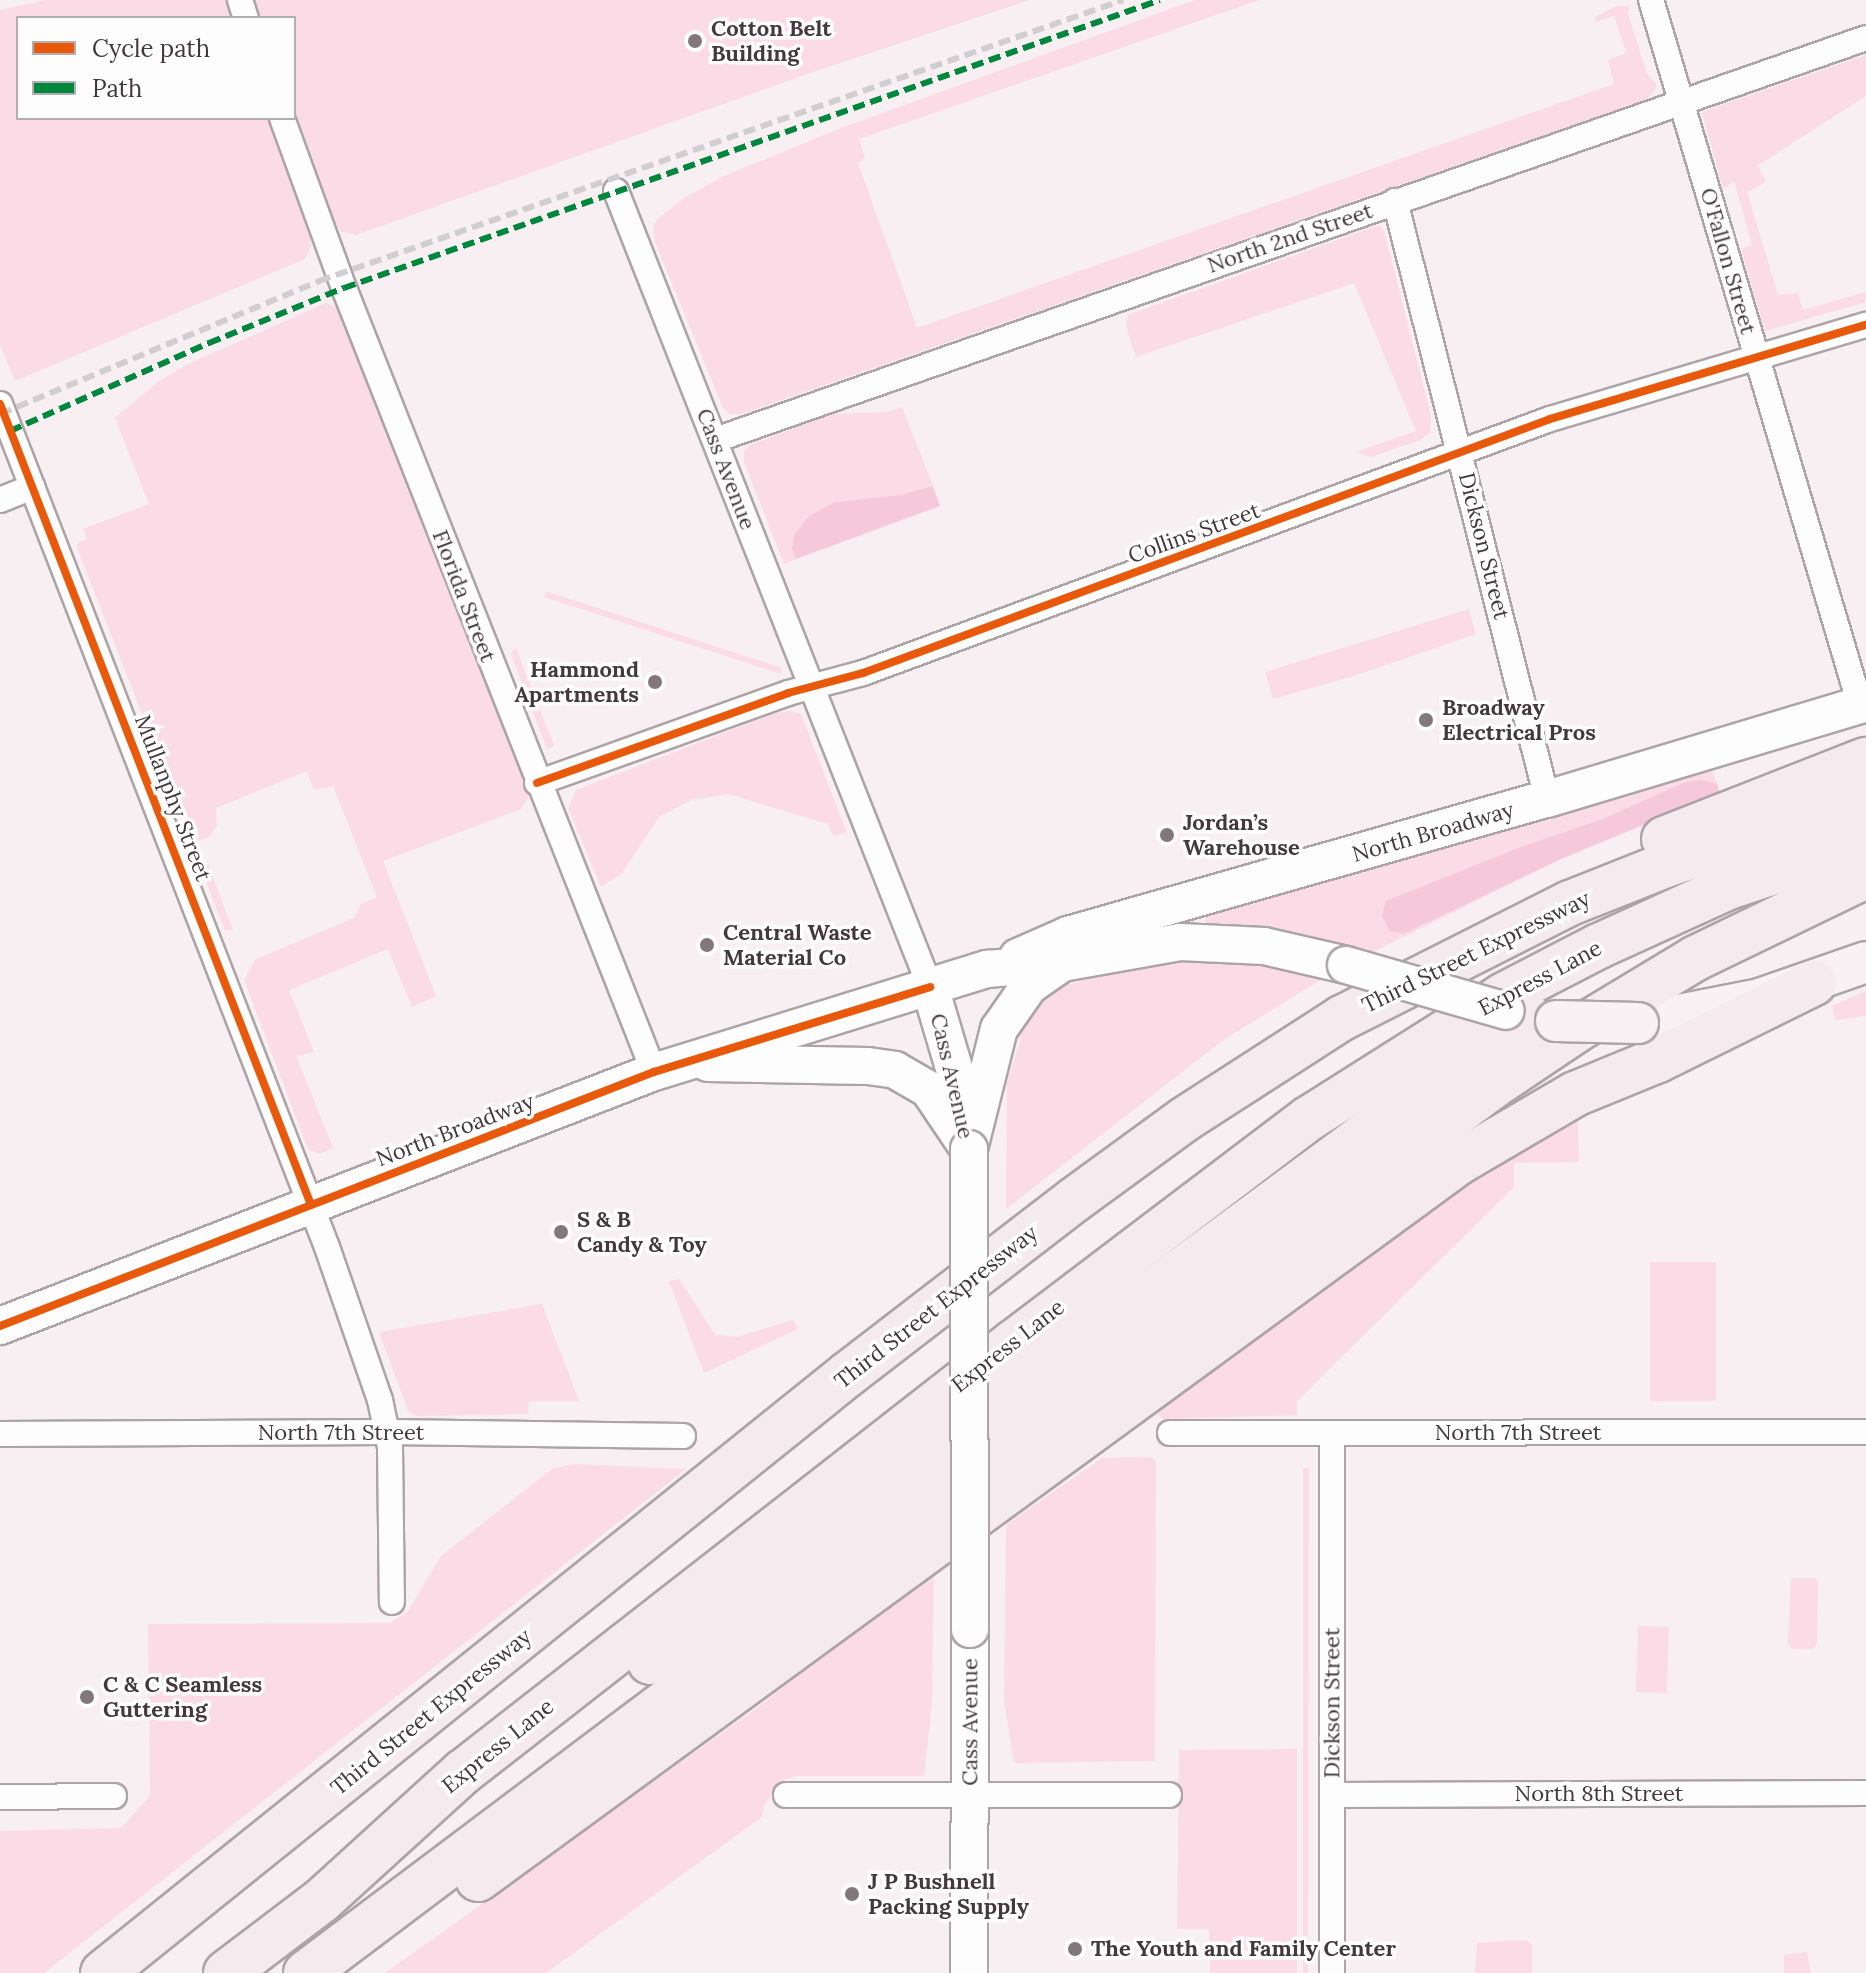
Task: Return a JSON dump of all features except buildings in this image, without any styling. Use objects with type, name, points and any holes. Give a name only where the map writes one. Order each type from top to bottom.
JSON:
[{"type":"highway","points":[[1570,903],[1645,848],[1687,827],[1866,760]]},
{"type":"highway","name":"Third Street Expressway","points":[[103,1973],[848,1374],[1185,1119],[1342,1018],[1570,903],[1686,858],[1866,802]]},
{"type":"highway","name":"Express Lane","points":[[226,1973],[321,1901],[463,1772],[989,1360],[1308,1119],[1504,995],[1599,946],[1726,888],[1866,841]]},
{"type":"highway","points":[[306,1973],[1150,1338],[1502,1080],[1578,1029],[1696,958],[1866,876]]},
{"type":"highway","points":[[348,1973],[1459,1162],[1575,1094],[1715,1033],[1814,983]]},
{"type":"highway","points":[[321,1901],[457,1807],[851,1512],[1531,1017]]},
{"type":"main road","name":"North Broadway","points":[[0,1326],[669,1067],[1003,965],[1068,935],[1547,799],[1863,704]]},
{"type":"main road","name":"North Broadway","points":[[1003,965],[1062,963],[1150,946],[1225,942],[1264,946],[1346,965],[1531,1017],[1638,1023],[1718,1009],[1814,983],[1866,962]]},
{"type":"main road","points":[[969,1149],[999,1029],[1029,986],[1062,963]]},
{"type":"main road","name":"Cass Avenue","points":[[930,987],[956,1075],[969,1149],[969,1973]]},
{"type":"main road","points":[[669,1067],[868,1066],[895,1070],[929,1090],[969,1149]]},
{"type":"street","name":"O'Fallon Street","points":[[1651,0],[1755,357],[1863,704]]},
{"type":"street","name":"North 2nd Street","points":[[715,440],[1866,38]]},
{"type":"street","name":"Florida Street","points":[[283,120],[339,274],[537,783],[669,1067]]},
{"type":"street","name":"Cass Avenue","points":[[616,191],[930,987]]},
{"type":"street","name":"Dickson Street","points":[[1395,201],[1547,799]]},
{"type":"street","name":"Collins Street","points":[[537,783],[811,686],[863,673],[1592,406],[1866,325]]},
{"type":"street","name":"Mullanphy Street","points":[[0,404],[5,433],[32,487],[311,1205],[389,1432],[392,1602]]},
{"type":"street","points":[[0,500],[32,487]]},
{"type":"street","name":"North 7th Street","points":[[0,1434],[389,1432],[683,1436]]},
{"type":"street","name":"North 7th Street","points":[[1170,1433],[1866,1432]]},
{"type":"street","name":"Dickson Street","points":[[1332,1433],[1332,1973]]},
{"type":"street","name":"North 8th Street","points":[[1332,1795],[1866,1793]]},
{"type":"street","points":[[786,1795],[1169,1795]]},
{"type":"street","points":[[0,1797],[114,1796]]},
{"type":"shaded area","points":[[45,0],[228,0],[233,16],[16,16],[16,120],[271,120],[308,224],[311,246],[305,259],[15,381],[0,345],[0,10]]},
{"type":"shaded area","points":[[255,0],[1030,0],[819,70],[356,235],[341,232],[334,220],[296,114],[296,16],[260,16]]},
{"type":"shaded area","points":[[1195,0],[1259,0],[859,139],[865,158],[858,163],[917,328],[1614,84],[1608,60],[1626,53],[1614,16],[1595,22],[1595,17],[1616,6],[1630,6],[1628,13],[1647,74],[1656,83],[1656,89],[1647,99],[741,414],[730,414],[723,408],[655,242],[653,225],[661,216],[686,197],[724,176],[841,128]]},
{"type":"shaded area","points":[[1866,55],[1866,96],[1757,166],[1766,182],[1747,192],[1778,295],[1798,293],[1803,310],[1866,292],[1866,302],[1765,331],[1741,249],[1752,245],[1734,181],[1723,189],[1702,112]]},
{"type":"shaded area","points":[[1379,225],[1384,231],[1431,416],[1430,433],[1420,440],[1371,457],[1356,452],[1416,431],[1354,283],[1136,357],[1126,327],[1128,315]]},
{"type":"shaded area","points":[[326,303],[336,307],[344,320],[530,794],[521,809],[383,861],[436,996],[412,1007],[388,949],[289,990],[314,1052],[296,1056],[333,1148],[319,1154],[308,1149],[244,980],[256,959],[354,918],[361,904],[377,897],[333,786],[314,790],[307,771],[216,808],[217,825],[209,837],[195,842],[191,839],[76,545],[87,538],[83,529],[149,504],[115,418],[159,381],[186,365]]},
{"type":"shaded area","points":[[902,407],[933,486],[900,495],[835,502],[810,515],[792,549],[796,559],[784,564],[744,462],[744,452],[750,445],[833,414],[887,412]]},
{"type":"shaded area","points":[[933,486],[940,506],[796,559],[792,549],[794,535],[810,515],[835,502],[900,495]]},
{"type":"shaded area","points":[[546,591],[782,668],[780,674],[544,597]]},
{"type":"shaded area","points":[[1469,609],[1476,634],[1357,675],[1273,699],[1265,672]]},
{"type":"shaded area","points":[[516,648],[554,746],[547,749],[511,654]]},
{"type":"shaded area","points":[[791,711],[801,714],[847,833],[833,836],[828,824],[728,794],[691,800],[659,817],[622,873],[601,887],[568,808],[576,790],[776,713]]},
{"type":"shaded area","points":[[1705,769],[1713,772],[1720,793],[1561,859],[1371,953],[1284,931],[1205,927],[1205,916],[1335,874]]},
{"type":"shaded area","points":[[1700,780],[1717,784],[1720,793],[1561,859],[1403,934],[1389,931],[1382,915],[1386,901],[1521,847],[1603,819],[1683,783]]},
{"type":"shaded area","points":[[208,864],[233,930],[225,930],[202,872]]},
{"type":"shaded area","points":[[1191,961],[1256,964],[1322,979],[1222,1041],[1006,1209],[1007,1082],[1021,1039],[1012,1033],[1021,1019],[1048,993],[1062,986],[1146,964]]},
{"type":"shaded area","points":[[1866,991],[1866,1016],[1835,1020],[1832,1006]]},
{"type":"shaded area","points":[[1578,1113],[1579,1162],[1514,1163],[1514,1187],[1297,1401],[1297,1415],[1163,1419],[1149,1404],[1435,1198]]},
{"type":"shaded area","points":[[1650,1262],[1716,1262],[1716,1401],[1650,1401]]},
{"type":"shaded area","points":[[679,1279],[715,1335],[737,1337],[793,1320],[798,1329],[704,1373],[669,1281]]},
{"type":"shaded area","points":[[542,1304],[579,1401],[529,1401],[528,1414],[416,1416],[408,1411],[379,1332]]},
{"type":"shaded area","points":[[1152,1457],[1156,1463],[1155,1761],[1014,1763],[1004,1701],[1006,1525],[1102,1458]]},
{"type":"shaded area","points":[[572,1464],[686,1469],[44,1973],[0,1973],[0,1831],[121,1828],[150,1796],[148,1624],[391,1623],[408,1611],[441,1556],[552,1469]]},
{"type":"shaded area","points":[[1303,1468],[1309,1468],[1308,1973],[1303,1973]]},
{"type":"shaded area","points":[[934,1569],[932,1704],[924,1776],[796,1776],[784,1780],[764,1805],[762,1817],[546,1973],[385,1973],[757,1708]]},
{"type":"shaded area","points":[[1791,1578],[1815,1578],[1818,1582],[1817,1643],[1814,1649],[1793,1649],[1788,1644]]},
{"type":"shaded area","points":[[1638,1626],[1669,1627],[1667,1693],[1636,1692]]},
{"type":"shaded area","points":[[1297,1749],[1297,1973],[1210,1973],[1209,1929],[1177,1929],[1179,1750]]},
{"type":"shaded area","points":[[1527,1940],[1532,1945],[1532,1973],[1475,1973],[1477,1943]]},
{"type":"shaded area","points":[[1807,1952],[1811,1973],[1784,1973],[1784,1955]]},
{"type":"railway","points":[[0,414],[319,281],[1123,0]]},
{"type":"marked path","points":[[10,431],[209,343],[344,288],[1160,0]]},
{"type":"cycle path","points":[[537,783],[788,693],[863,673],[1550,419],[1866,325]]},
{"type":"cycle path","points":[[0,404],[311,1205]]},
{"type":"cycle path","points":[[0,1326],[654,1072],[930,987]]},
{"type":"place","name":"Cotton Belt Building","points":[[695,41]]},
{"type":"place","name":"Hammond Apartments","points":[[655,682]]},
{"type":"place","name":"Broadway Electrical Pros","points":[[1426,720]]},
{"type":"place","name":"Jordan’s Warehouse","points":[[1167,835]]},
{"type":"place","name":"Central Waste Material Co","points":[[707,945]]},
{"type":"place","name":"S & B Candy & Toy","points":[[561,1232]]},
{"type":"place","name":"C & C Seamless Guttering","points":[[87,1697]]},
{"type":"place","name":"J P Bushnell Packing Supply","points":[[852,1894]]},
{"type":"place","name":"The Youth and Family Center","points":[[1075,1949]]}]
